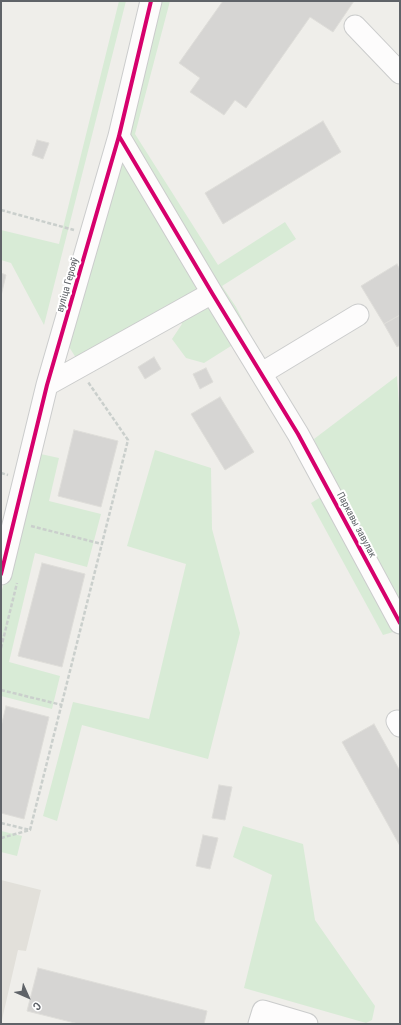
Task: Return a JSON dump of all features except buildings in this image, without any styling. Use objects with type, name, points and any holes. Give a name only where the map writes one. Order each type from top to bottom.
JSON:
[{"type":"street","name":"вуліца Герояў","points":[[9,576],[47,385],[119,136],[151,1]]},
{"type":"street","points":[[355,26],[400,73]]},
{"type":"street","name":"Паркавы завулак","points":[[119,136],[298,434],[395,602],[400,623]]},
{"type":"street","points":[[47,385],[212,293]]},
{"type":"street","points":[[262,374],[358,315]]},
{"type":"street","points":[[259,1024],[263,1011],[307,1024]]},
{"type":"path","points":[[1,210],[76,231]]},
{"type":"path","points":[[30,830],[128,440],[78,367]]},
{"type":"path","points":[[29,534],[31,526],[102,544]]},
{"type":"path","points":[[1,648],[9,576]]},
{"type":"path","points":[[1,690],[62,705]]},
{"type":"path","points":[[1,823],[30,830]]},
{"type":"path","points":[[1,838],[30,830]]},
{"type":"shaded area","points":[[1,880],[41,890],[26,951],[18,950],[1,1024]]},
{"type":"green space","points":[[119,1],[126,1],[44,325],[11,263],[1,260],[1,230],[59,244]]},
{"type":"green space","points":[[159,1],[170,1],[135,134],[218,265],[285,222],[296,239],[222,286],[236,307],[250,334],[204,363],[186,358],[172,339],[182,324],[169,304],[76,358],[66,342]]},
{"type":"green space","points":[[397,376],[400,421],[400,630],[383,635],[311,503],[334,489],[314,439]]},
{"type":"green space","points":[[155,450],[211,468],[212,529],[240,633],[208,759],[82,725],[57,821],[43,816],[73,702],[149,719],[186,564],[127,546]]},
{"type":"green space","points":[[36,453],[59,458],[49,501],[101,514],[87,567],[35,553],[9,662],[60,676],[52,709],[1,696],[1,594]]},
{"type":"green space","points":[[243,826],[303,844],[315,920],[375,1006],[372,1020],[366,1023],[244,988],[272,875],[233,857]]},
{"type":"green space","points":[[1,831],[22,836],[17,856],[1,852]]},
{"type":"cycle path","points":[[1,574],[47,385],[119,136],[151,1]]},
{"type":"cycle path","points":[[119,136],[298,434],[400,623]]}]
